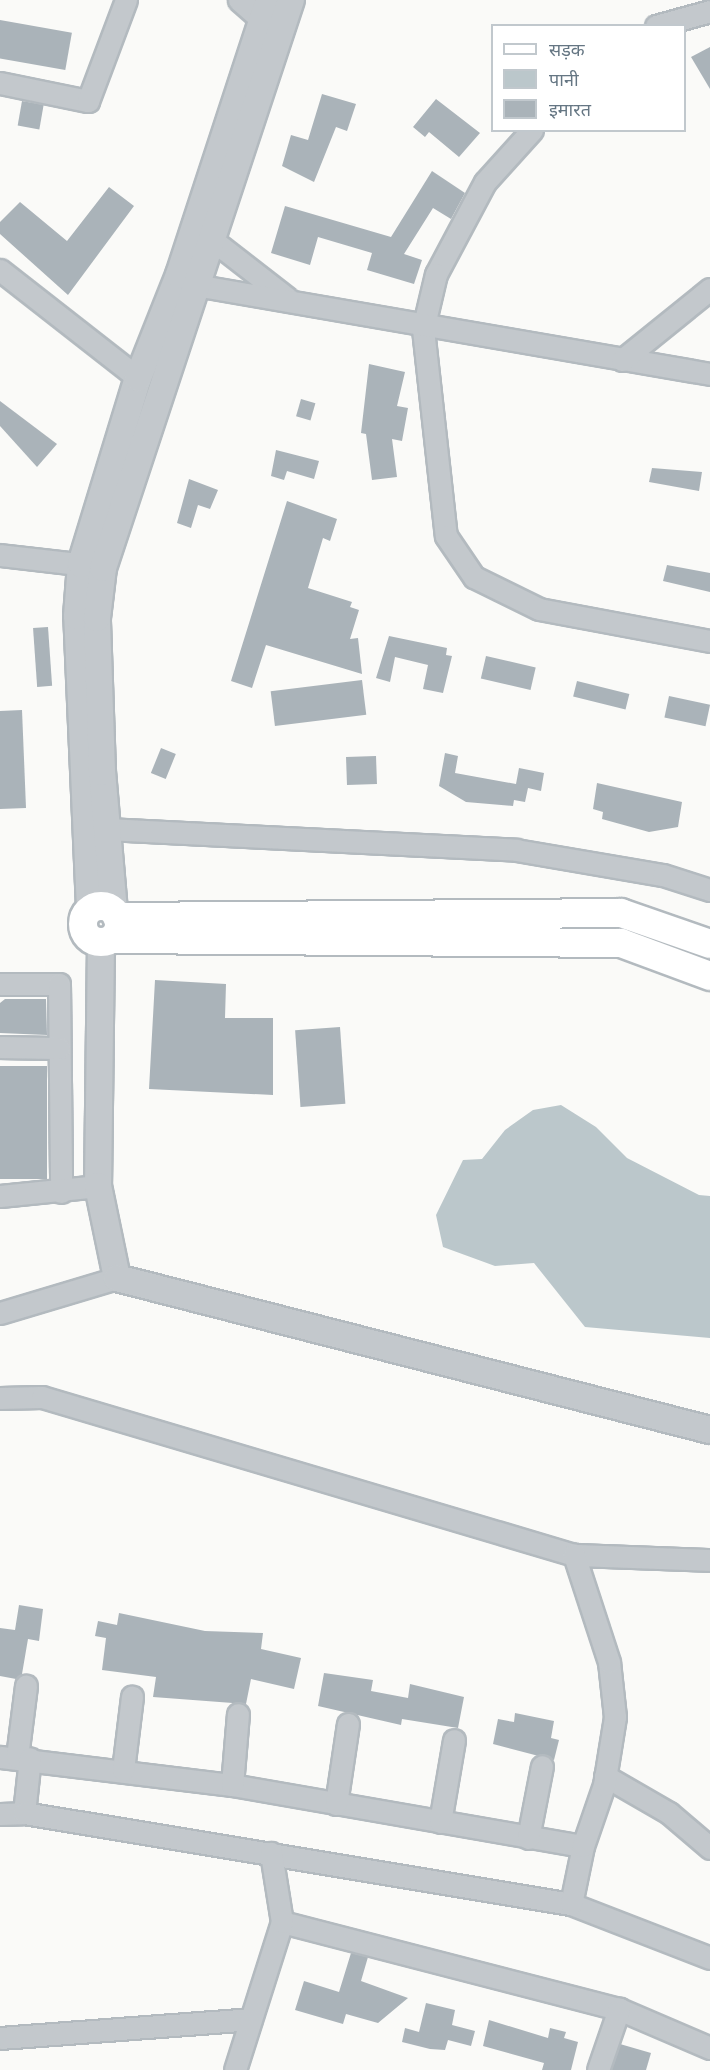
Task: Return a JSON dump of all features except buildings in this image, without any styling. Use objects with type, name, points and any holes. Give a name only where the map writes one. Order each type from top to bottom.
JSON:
[{"type":"main road","points":[[107,924],[621,913],[710,944]]},
{"type":"main road","points":[[107,924],[621,943],[710,976]]},
{"type":"street","points":[[0,83],[88,101],[126,0]]},
{"type":"street","points":[[239,0],[270,18]]},
{"type":"street","points":[[107,924],[77,616],[92,566],[138,378],[179,275],[270,18],[291,0]]},
{"type":"street","points":[[663,24],[710,11]]},
{"type":"street","points":[[117,1278],[98,1186],[107,924],[107,830],[97,618],[92,566],[211,239],[270,18]]},
{"type":"street","points":[[530,132],[484,182],[436,274],[423,329],[446,536],[474,578],[539,609],[710,641]]},
{"type":"street","points":[[211,239],[290,300]]},
{"type":"street","points":[[0,270],[138,378]]},
{"type":"street","points":[[195,285],[290,300],[423,329],[710,374]]},
{"type":"street","points":[[622,360],[710,288]]},
{"type":"street","points":[[0,555],[92,566]]},
{"type":"street","points":[[107,830],[516,850],[663,875],[710,890]]},
{"type":"street","points":[[0,984],[59,984],[61,1192]]},
{"type":"street","points":[[0,1047],[59,1048]]},
{"type":"street","points":[[0,1196],[61,1192],[98,1186]]},
{"type":"street","points":[[0,1313],[117,1278],[710,1430]]},
{"type":"street","points":[[0,1398],[42,1397],[574,1555],[710,1560]]},
{"type":"street","points":[[572,1904],[583,1846],[605,1776],[615,1718],[609,1662],[574,1555]]},
{"type":"street","points":[[24,1813],[16,1758],[26,1686]]},
{"type":"street","points":[[123,1770],[132,1696]]},
{"type":"street","points":[[232,1785],[238,1714]]},
{"type":"street","points":[[336,1804],[348,1724]]},
{"type":"street","points":[[440,1822],[454,1740]]},
{"type":"street","points":[[16,1758],[232,1785],[583,1846]]},
{"type":"street","points":[[528,1838],[542,1766]]},
{"type":"street","points":[[605,1776],[669,1813],[710,1848]]},
{"type":"street","points":[[0,1814],[24,1813],[572,1904],[710,1958]]},
{"type":"street","points":[[235,2070],[282,1922],[271,1853]]},
{"type":"street","points":[[282,1922],[619,2009],[710,2048]]},
{"type":"street","points":[[598,2070],[619,2009]]},
{"type":"street","points":[[0,2038],[250,2019]]},
{"type":"water","points":[[561,1105],[596,1127],[627,1158],[699,1195],[710,1196],[710,1338],[585,1327],[534,1263],[495,1266],[443,1247],[436,1215],[463,1160],[482,1159],[505,1130],[533,1110]]}]
